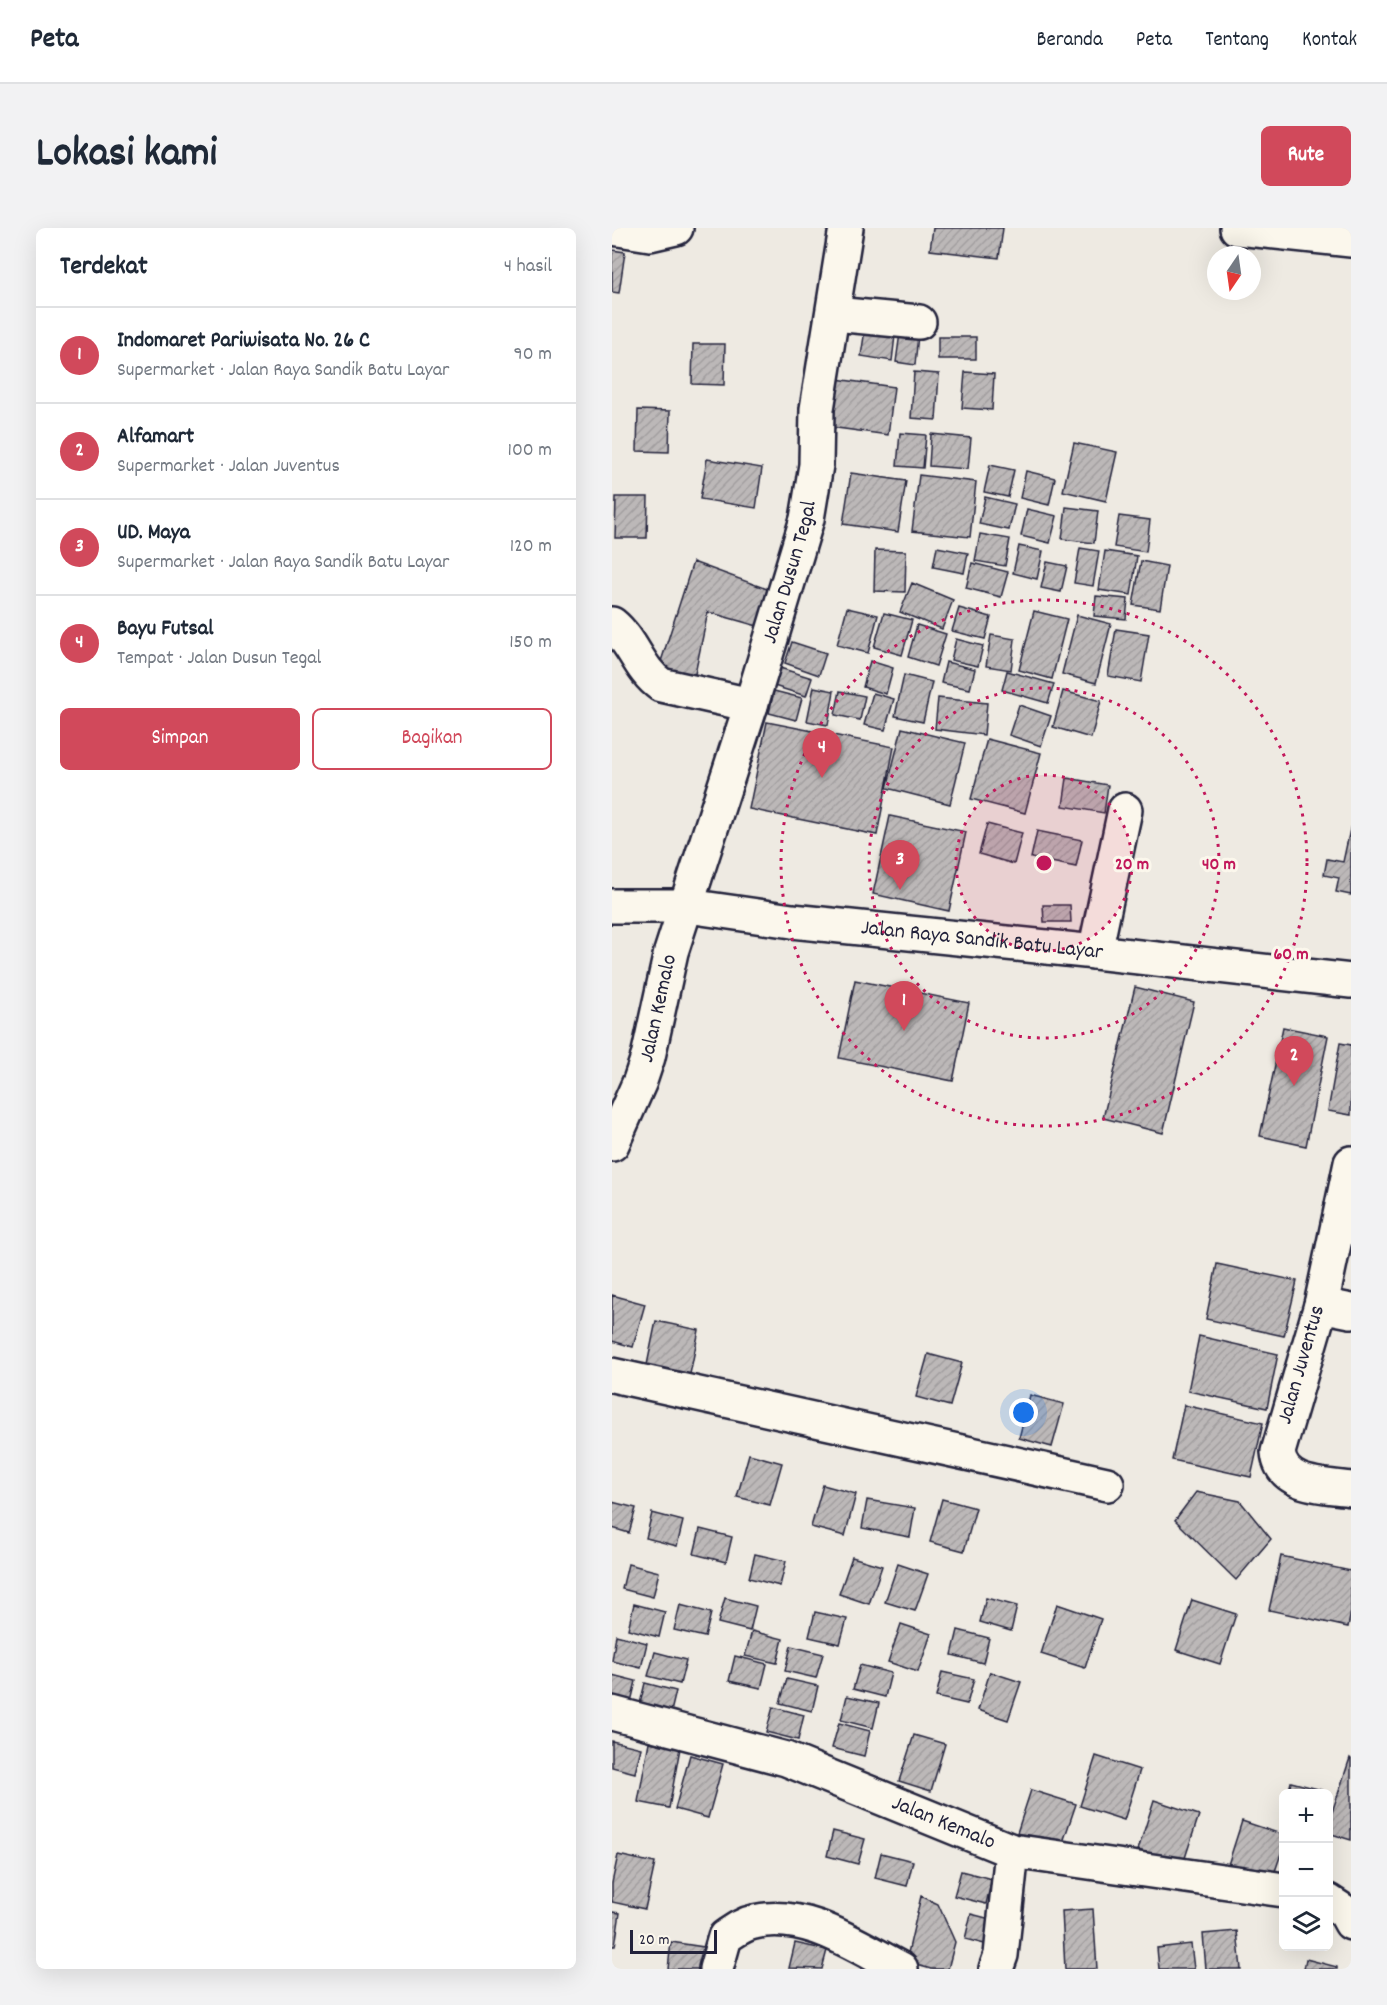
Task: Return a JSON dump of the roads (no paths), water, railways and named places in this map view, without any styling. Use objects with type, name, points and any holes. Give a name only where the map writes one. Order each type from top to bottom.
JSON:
[{"type":"street","points":[[612,228],[650,234],[676,228]]},
{"type":"street","name":"Jalan Dusun Tegal","points":[[688,906],[751,705],[813,492],[817,409],[846,228]]},
{"type":"street","points":[[1237,228],[1351,240]]},
{"type":"street","points":[[834,314],[919,322]]},
{"type":"street","points":[[612,624],[621,631],[650,677],[662,685],[751,705]]},
{"type":"street","points":[[1095,952],[1125,810]]},
{"type":"street","name":"Jalan Raya Sandik Batu Layar","points":[[612,906],[688,906],[792,921],[1351,981]]},
{"type":"street","name":"Jalan Kemalo","points":[[612,1144],[640,1081],[670,952],[688,906]]},
{"type":"street","name":"Jalan Juventus","points":[[1351,1163],[1336,1308],[1278,1452],[1286,1473],[1306,1482],[1351,1489]]},
{"type":"street","points":[[612,1375],[1107,1484]]},
{"type":"street","name":"Jalan Kemalo","points":[[612,1713],[786,1759],[1012,1851],[1279,1889]]},
{"type":"street","points":[[996,1969],[1001,1955],[1012,1851]]},
{"type":"street","points":[[1333,1904],[1345,1912],[1351,1923]]},
{"type":"street","points":[[716,1969],[725,1937],[752,1922],[771,1919],[810,1924],[901,1969]]},
{"type":"place","name":"Bayu Futsal","points":[[822,778]]},
{"type":"place","name":"UD. Maya","points":[[900,890]]},
{"type":"place","name":"Indomaret Pariwisata No. 26 C","points":[[904,1031]]},
{"type":"place","name":"Alfamart","points":[[1294,1086]]}]
